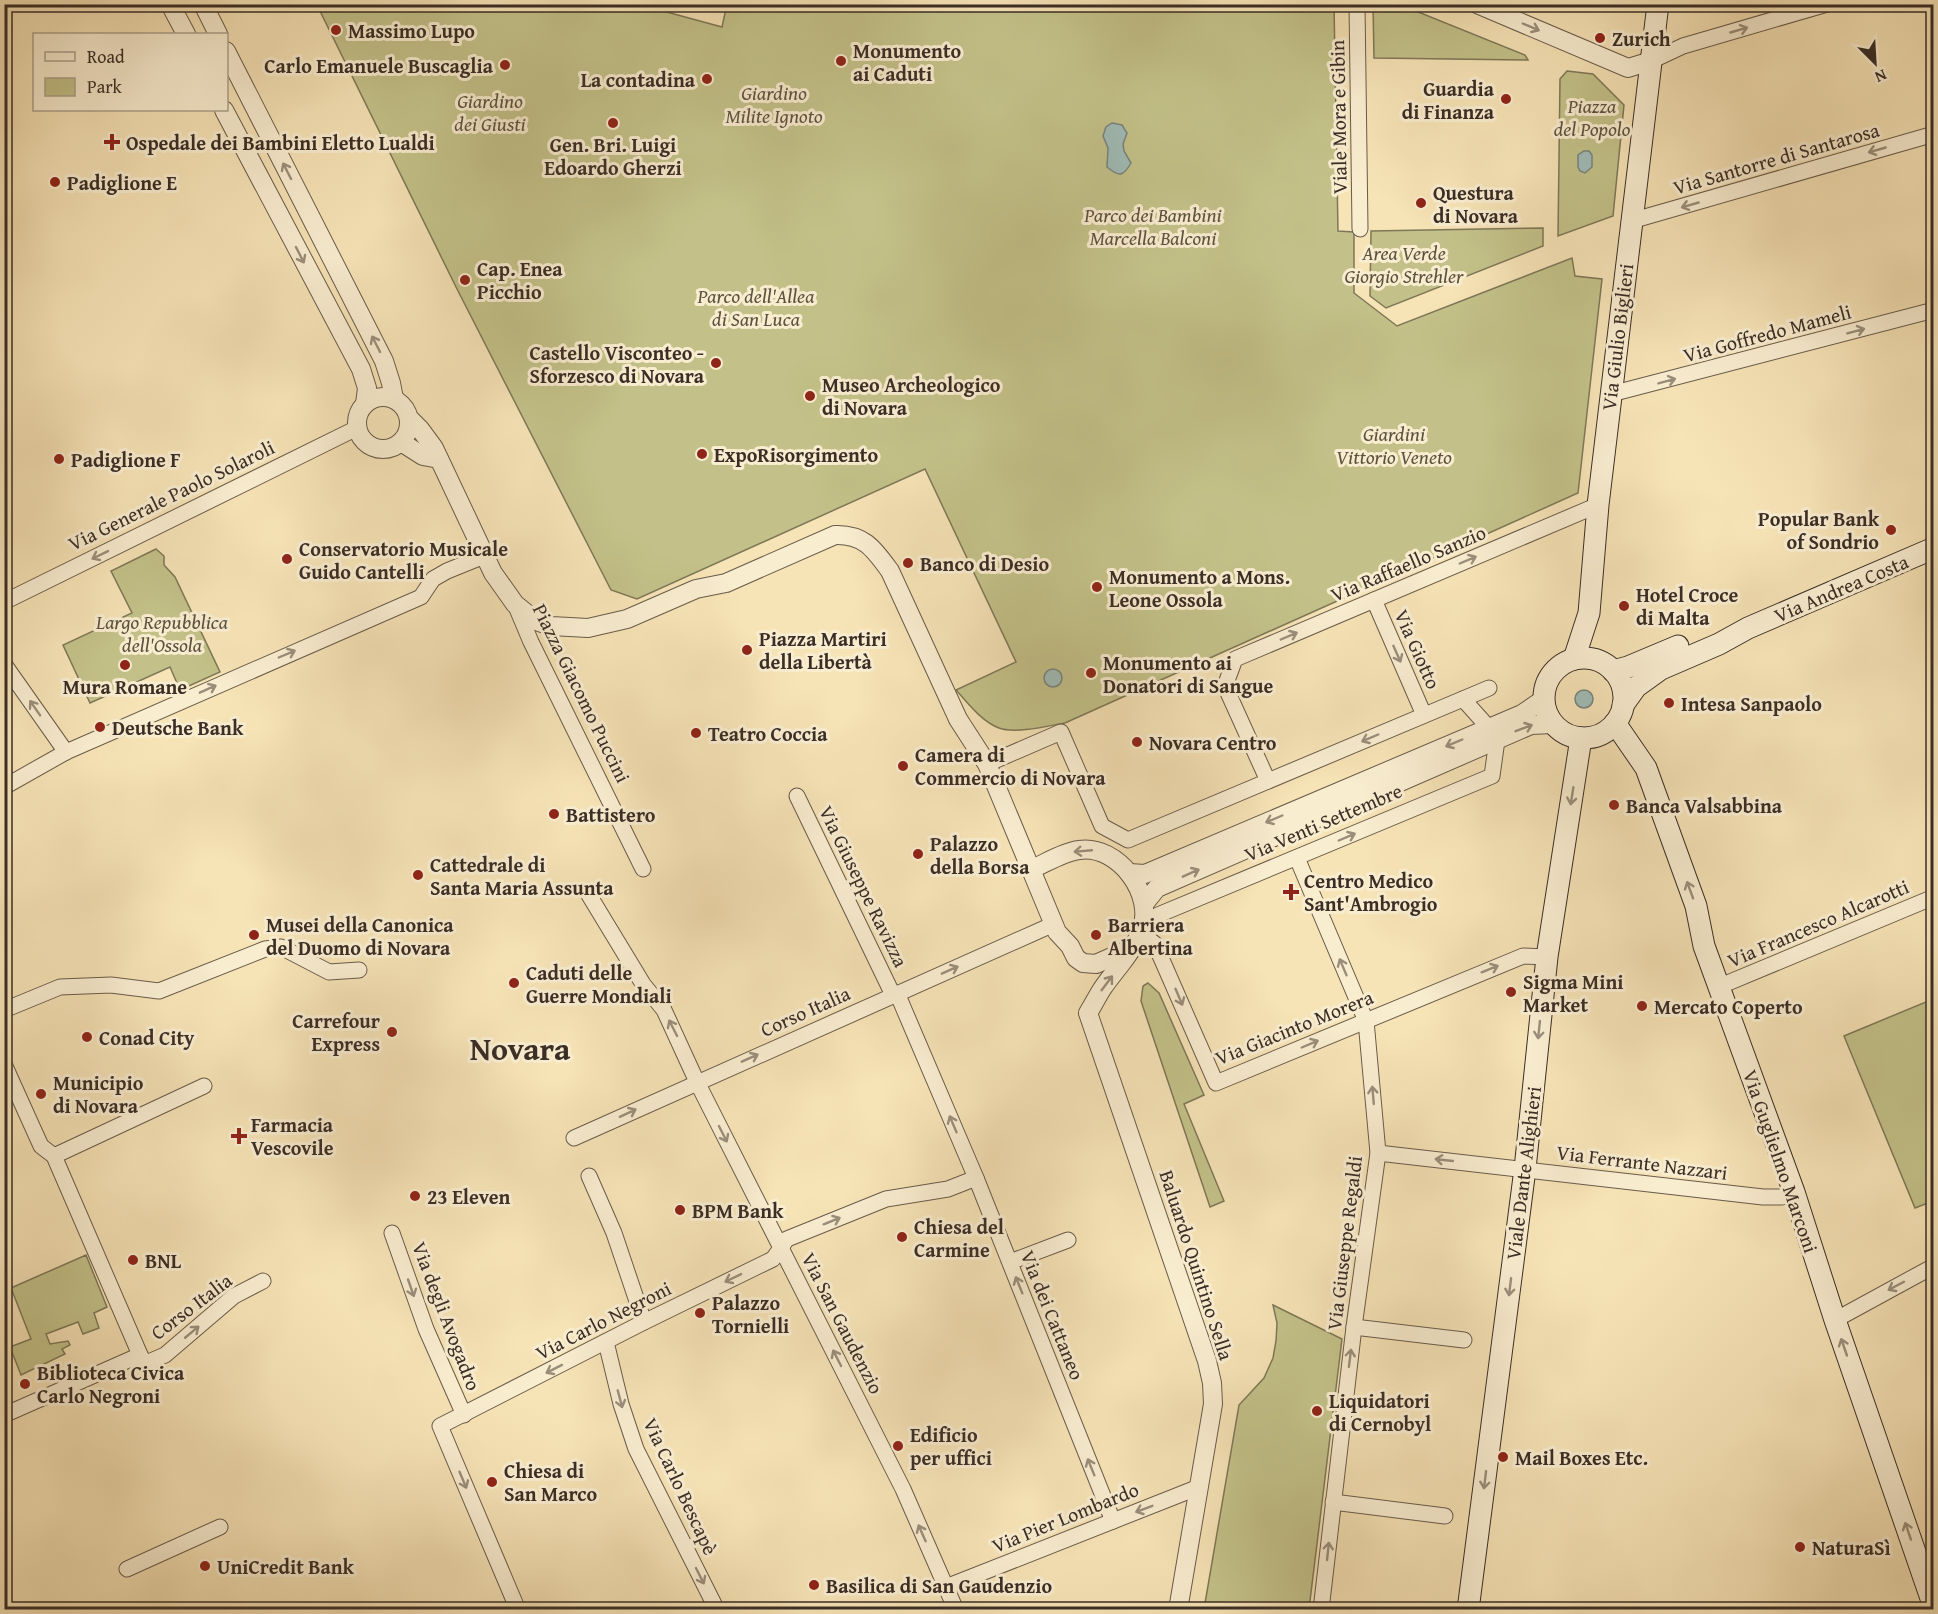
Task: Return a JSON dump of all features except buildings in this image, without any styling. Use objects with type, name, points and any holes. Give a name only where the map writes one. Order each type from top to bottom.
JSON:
[{"type":"main road","name":"Via Giulio Biglieri","points":[[1574,659],[1589,613],[1598,505],[1658,4]]},
{"type":"main road","name":"Via Andrea Costa","points":[[1619,714],[1636,687],[1660,669],[1719,644],[1748,628],[1934,548]]},
{"type":"main road","name":"Via Giulio Biglieri","points":[[1589,613],[1594,636],[1609,667]]},
{"type":"main road","name":"Via Andrea Costa","points":[[1609,667],[1647,659],[1714,631],[1748,628]]},
{"type":"main road","points":[[1574,659],[1595,660],[1609,667],[1619,679],[1623,690],[1619,714],[1600,735],[1581,738],[1562,732],[1553,724],[1545,709],[1545,687],[1551,675],[1560,666],[1574,659]]},
{"type":"main road","name":"Via Guglielmo Marconi","points":[[1619,714],[1646,768],[1696,906],[1704,946],[1794,1192],[1834,1320],[1934,1607]]},
{"type":"main road","name":"Viale Dante Alighieri","points":[[1468,1610],[1525,1169],[1547,957],[1581,738]]},
{"type":"street","points":[[170,4],[185,33]]},
{"type":"street","points":[[203,4],[218,33]]},
{"type":"street","name":"Viale Mora e Gibin","points":[[1358,4],[1360,229]]},
{"type":"street","points":[[1477,4],[1628,68],[1651,61],[1683,46],[1827,4]]},
{"type":"street","points":[[228,55],[384,361],[392,383],[394,399]]},
{"type":"street","points":[[225,111],[361,369],[368,388],[365,404],[357,419],[357,428],[363,441],[375,448],[389,449],[406,436],[409,418]]},
{"type":"street","name":"Via Santorre di Santarosa","points":[[1631,221],[1934,134]]},
{"type":"street","name":"Via Goffredo Mameli","points":[[1611,394],[1934,310]]},
{"type":"street","points":[[365,404],[379,397],[394,399],[401,404],[409,418],[430,442],[493,573],[515,604],[536,621],[544,624],[588,628],[627,619],[696,589],[726,583],[835,535],[848,534],[862,540],[875,551],[890,571],[958,719],[987,764],[1057,932],[1070,946],[1076,958],[1083,963],[1096,964],[1135,942],[1143,904],[1137,887],[1121,863],[1098,850],[1090,849],[1077,850],[1032,869]]},
{"type":"street","name":"Via Generale Paolo Solaroli","points":[[4,602],[357,428]]},
{"type":"street","points":[[401,442],[423,456],[439,459]]},
{"type":"street","name":"Via Raffaello Sanzio","points":[[1268,781],[1225,686],[1235,659],[1598,505]]},
{"type":"street","points":[[4,787],[66,752],[421,597],[433,579],[484,556]]},
{"type":"street","name":"Via Giotto","points":[[1374,600],[1424,715]]},
{"type":"street","name":"Piazza Giacomo Puccini","points":[[515,604],[531,642],[643,869]]},
{"type":"street","points":[[4,664],[66,752]]},
{"type":"street","points":[[987,764],[1061,732],[1102,826],[1123,837],[1268,781],[1489,688]]},
{"type":"street","points":[[1462,699],[1493,734]]},
{"type":"street","name":"Via Venti Settembre","points":[[1143,904],[1156,888],[1493,734],[1544,699]]},
{"type":"street","name":"Via Venti Settembre","points":[[1129,873],[1145,874],[1493,734],[1531,725],[1553,724]]},
{"type":"street","name":"Via Venti Settembre","points":[[1135,942],[1158,915],[1492,776],[1493,734]]},
{"type":"street","name":"Via Giuseppe Ravizza","points":[[797,796],[895,994]]},
{"type":"street","name":"Via Giuseppe Regaldi","points":[[1297,858],[1366,1021],[1378,1153],[1354,1327],[1322,1610]]},
{"type":"street","name":"Via San Gaudenzio","points":[[589,895],[643,984],[664,1010],[697,1082],[903,1489],[956,1610]]},
{"type":"street","name":"Via Francesco Alcarotti","points":[[1718,987],[1934,897]]},
{"type":"street","name":"Corso Italia","points":[[574,1138],[1054,924]]},
{"type":"street","name":"Via Giacinto Morera","points":[[1135,942],[1150,940],[1155,944],[1216,1083],[1523,956],[1547,957]]},
{"type":"street","name":"Baluardo Quintino Sella","points":[[1135,942],[1088,1013],[1207,1361],[1212,1383],[1213,1404],[1178,1610]]},
{"type":"street","points":[[4,1010],[60,987],[111,985],[159,991],[265,949],[281,947],[329,972],[359,970]]},
{"type":"street","name":"Via dei Cattaneo","points":[[895,994],[976,1178],[1113,1521]]},
{"type":"street","points":[[6,1067],[40,1146],[54,1156],[142,1360]]},
{"type":"street","points":[[54,1156],[204,1086]]},
{"type":"street","name":"Via Ferrante Nazzari","points":[[1378,1153],[1763,1197],[1782,1197],[1794,1192]]},
{"type":"street","points":[[589,1176],[614,1233],[644,1322]]},
{"type":"street","name":"Via Carlo Negroni","points":[[518,1610],[440,1426],[773,1259],[787,1239],[885,1199],[948,1189],[976,1178]]},
{"type":"street","name":"Via degli Avogadro","points":[[392,1233],[426,1329],[464,1415]]},
{"type":"street","points":[[1010,1262],[1068,1240]]},
{"type":"street","points":[[1834,1320],[1934,1266]]},
{"type":"street","name":"Corso Italia","points":[[4,1415],[142,1360],[165,1355],[234,1296],[263,1281]]},
{"type":"street","points":[[1354,1327],[1464,1340]]},
{"type":"street","name":"Via Carlo Bescapè","points":[[606,1342],[621,1404],[636,1449],[717,1610]]},
{"type":"street","name":"Via Pier Lombardo","points":[[946,1587],[1199,1487]]},
{"type":"street","points":[[1333,1502],[1446,1516]]},
{"type":"street","points":[[127,1569],[220,1527]]},
{"type":"green space","points":[[727,4],[1334,5],[1338,231],[1354,232],[1354,293],[1397,326],[1572,258],[1575,276],[1602,279],[1578,493],[1065,723],[1022,730],[1006,730],[992,725],[975,711],[956,690],[1016,662],[925,469],[637,599],[611,590],[457,289],[317,5],[641,5],[722,27]]},
{"type":"green space","points":[[1373,5],[1401,5],[1525,55],[1528,60],[1374,58]]},
{"type":"green space","name":"Piazza del Popolo","points":[[1567,71],[1593,74],[1624,105],[1613,216],[1558,236],[1560,79]]},
{"type":"green space","name":"Area Verde Giorgio Strehler","points":[[1543,228],[1543,246],[1386,308],[1370,296],[1371,231]]},
{"type":"green space","name":"Largo Repubblica dell'Ossola","points":[[156,549],[164,556],[164,565],[175,577],[220,672],[180,690],[170,667],[90,703],[63,645],[132,613],[111,571]]},
{"type":"green space","points":[[1148,983],[1159,993],[1204,1095],[1184,1104],[1224,1201],[1210,1207],[1141,1001],[1143,986]]},
{"type":"green space","points":[[1933,999],[1933,1201],[1915,1208],[1844,1036]]},
{"type":"green space","points":[[86,1255],[107,1307],[94,1313],[99,1328],[83,1334],[78,1322],[46,1334],[50,1344],[68,1341],[70,1345],[62,1349],[65,1354],[21,1375],[10,1347],[31,1339],[11,1288]]},
{"type":"green space","points":[[1273,1305],[1342,1339],[1309,1609],[1204,1609],[1239,1405],[1264,1378],[1273,1358],[1277,1323]]},
{"type":"water","points":[[1112,123],[1122,125],[1127,133],[1123,144],[1131,163],[1126,171],[1120,174],[1107,167],[1108,148],[1103,136],[1106,127]]},
{"type":"water","points":[[1589,151],[1592,155],[1592,167],[1585,173],[1578,167],[1578,155]]},
{"type":"water","points":[[1053,669],[1059,672],[1062,678],[1059,684],[1053,687],[1047,684],[1044,678],[1047,672]]},
{"type":"water","points":[[1584,690],[1590,693],[1593,699],[1590,705],[1584,708],[1578,705],[1575,699],[1578,693]]},
{"type":"place","name":"Massimo Lupo","points":[[336,30]]},
{"type":"place","name":"Zurich","points":[[1600,38]]},
{"type":"place","name":"Monumento ai Caduti","points":[[841,61]]},
{"type":"place","name":"Carlo Emanuele Buscaglia","points":[[505,65]]},
{"type":"place","name":"La contadina","points":[[707,79]]},
{"type":"place","name":"Guardia di Finanza","points":[[1506,99]]},
{"type":"place","name":"Gen. Bri. Luigi Edoardo Gherzi","points":[[613,123]]},
{"type":"place","name":"Ospedale dei Bambini Eletto Lualdi","points":[[112,142]]},
{"type":"place","name":"Padiglione E","points":[[55,182]]},
{"type":"place","name":"Questura di Novara","points":[[1421,203]]},
{"type":"place","name":"Cap. Enea Picchio","points":[[465,280]]},
{"type":"place","name":"Castello Visconteo - Sforzesco di Novara","points":[[716,363]]},
{"type":"place","name":"Museo Archeologico di Novara","points":[[810,396]]},
{"type":"place","name":"ExpoRisorgimento","points":[[702,454]]},
{"type":"place","name":"Padiglione F","points":[[59,459]]},
{"type":"place","name":"Popular Bank of Sondrio","points":[[1891,530]]},
{"type":"place","name":"Conservatorio Musicale Guido Cantelli","points":[[287,559]]},
{"type":"place","name":"Banco di Desio","points":[[908,563]]},
{"type":"place","name":"Monumento a Mons. Leone Ossola","points":[[1097,587]]},
{"type":"place","name":"Hotel Croce di Malta","points":[[1624,606]]},
{"type":"place","name":"Piazza Martiri della Libertà","points":[[747,650]]},
{"type":"place","name":"Mura Romane","points":[[125,665]]},
{"type":"place","name":"Monumento ai Donatori di Sangue","points":[[1091,673]]},
{"type":"place","name":"Intesa Sanpaolo","points":[[1669,703]]},
{"type":"place","name":"Deutsche Bank","points":[[100,727]]},
{"type":"place","name":"Teatro Coccia","points":[[696,733]]},
{"type":"place","name":"Novara Centro","points":[[1137,742]]},
{"type":"place","name":"Camera di Commercio di Novara","points":[[903,766]]},
{"type":"place","name":"Banca Valsabbina","points":[[1614,805]]},
{"type":"place","name":"Battistero","points":[[554,814]]},
{"type":"place","name":"Palazzo della Borsa","points":[[918,854]]},
{"type":"place","name":"Cattedrale di Santa Maria Assunta","points":[[418,875]]},
{"type":"place","name":"Centro Medico Sant'Ambrogio","points":[[1291,892]]},
{"type":"place","name":"Musei della Canonica del Duomo di Novara","points":[[254,935]]},
{"type":"place","name":"Barriera Albertina","points":[[1096,935]]},
{"type":"place","name":"Caduti delle Guerre Mondiali","points":[[514,983]]},
{"type":"place","name":"Sigma Mini Market","points":[[1511,992]]},
{"type":"place","name":"Mercato Coperto","points":[[1642,1006]]},
{"type":"place","name":"Carrefour Express","points":[[392,1032]]},
{"type":"place","name":"Conad City","points":[[87,1037]]},
{"type":"place","name":"Municipio di Novara","points":[[41,1094]]},
{"type":"place","name":"Farmacia Vescovile","points":[[239,1136]]},
{"type":"place","name":"23 Eleven","points":[[415,1196]]},
{"type":"place","name":"BPM Bank","points":[[680,1210]]},
{"type":"place","name":"Chiesa del Carmine","points":[[902,1237]]},
{"type":"place","name":"BNL","points":[[133,1260]]},
{"type":"place","name":"Palazzo Tornielli","points":[[700,1313]]},
{"type":"place","name":"Biblioteca Civica Carlo Negroni","points":[[25,1384]]},
{"type":"place","name":"Liquidatori di Cernobyl","points":[[1317,1411]]},
{"type":"place","name":"Edificio per uffici","points":[[898,1446]]},
{"type":"place","name":"Mail Boxes Etc.","points":[[1503,1457]]},
{"type":"place","name":"Chiesa di San Marco","points":[[492,1482]]},
{"type":"place","name":"NaturaSì","points":[[1800,1547]]},
{"type":"place","name":"UniCredit Bank","points":[[205,1566]]},
{"type":"place","name":"Basilica di San Gaudenzio","points":[[814,1585]]},
{"type":"district","name":"Novara","points":[[520,1048]]},
{"type":"park label","name":"Giardino Milite Ignoto","points":[[774,104]]},
{"type":"park label","name":"Giardino dei Giusti","points":[[490,112]]},
{"type":"park label","name":"Parco dei Bambini Marcella Balconi","points":[[1153,226]]},
{"type":"park label","name":"Parco dell'Allea di San Luca","points":[[756,306]]},
{"type":"park label","name":"Giardini Vittorio Veneto","points":[[1394,444]]}]
